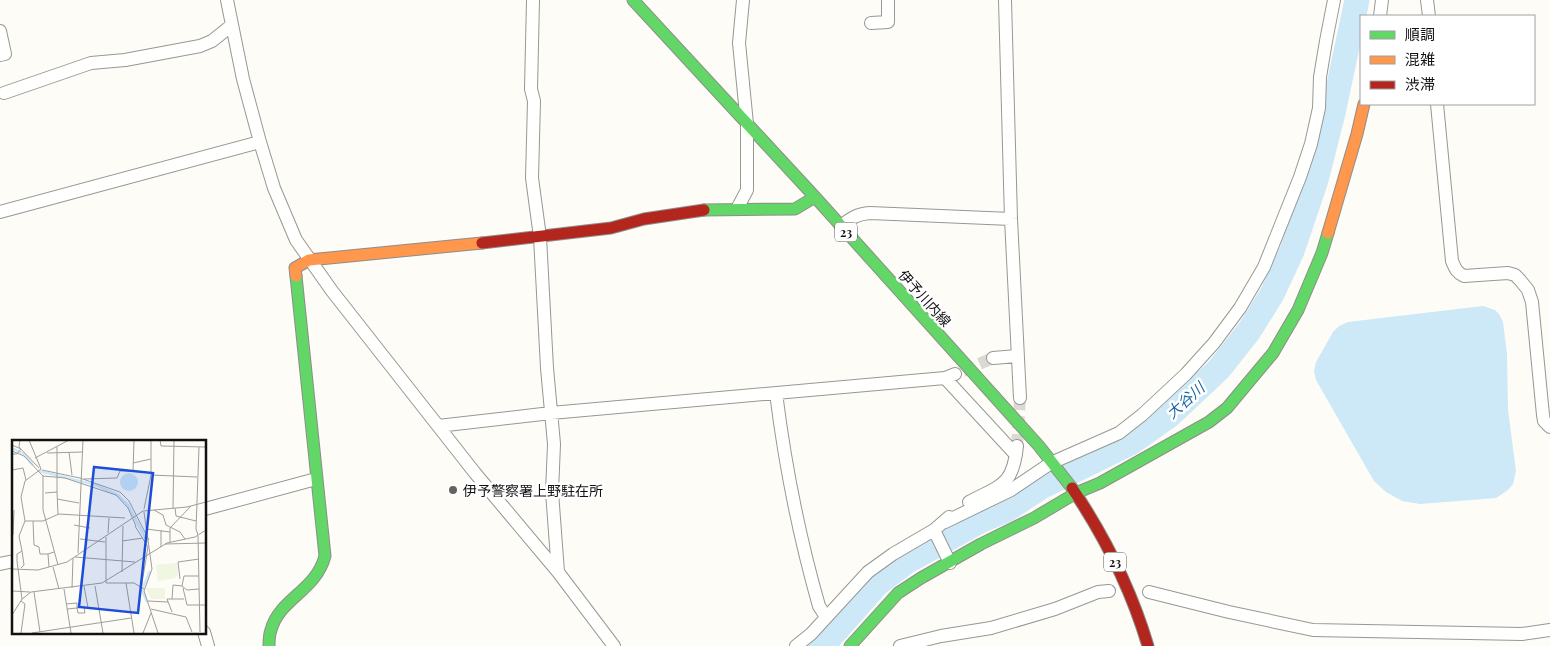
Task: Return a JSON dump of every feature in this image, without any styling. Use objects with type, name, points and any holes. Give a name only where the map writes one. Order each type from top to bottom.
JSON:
[{"type":"street","points":[[227,0],[243,79],[260,142],[286,221],[296,240],[309,260],[438,426],[558,572],[614,646]]},
{"type":"street","points":[[533,0],[531,89],[534,101],[531,159],[540,237],[554,444],[552,492],[558,572]]},
{"type":"street","name":"伊予川内線","points":[[634,0],[1039,446],[1072,489],[1104,541],[1124,580],[1141,622],[1148,646]]},
{"type":"street","points":[[737,209],[748,190],[747,124],[739,43],[743,0]]},
{"type":"street","points":[[871,23],[888,22],[888,0]]},
{"type":"street","points":[[1005,0],[1011,219],[1020,398]]},
{"type":"street","points":[[945,522],[1011,490],[1054,465],[1119,432],[1142,415],[1186,374],[1214,343],[1240,308],[1264,268],[1300,177],[1311,144],[1319,108],[1320,77],[1334,0]]},
{"type":"street","points":[[1380,15],[1382,0]]},
{"type":"street","points":[[1427,0],[1429,15]]},
{"type":"street","points":[[4,94],[91,63],[125,60],[200,46],[212,41],[232,25]]},
{"type":"street","points":[[0,31],[5,54],[0,55]]},
{"type":"street","points":[[850,646],[869,626],[882,608],[898,593],[949,560],[1034,518],[1072,489],[1100,483],[1209,422],[1227,408],[1273,353],[1298,310],[1322,253],[1364,105]]},
{"type":"street","points":[[1437,105],[1452,261],[1455,269],[1464,276],[1511,274],[1520,280],[1528,290],[1534,311],[1542,415],[1544,421],[1550,427]]},
{"type":"street","points":[[0,212],[260,142]]},
{"type":"street","points":[[269,646],[273,622],[280,612],[314,579],[324,565],[325,556],[295,268],[309,260],[611,228],[644,219],[694,211],[795,209],[804,206],[814,198]]},
{"type":"street","points":[[840,226],[852,217],[870,213],[1011,219]]},
{"type":"street","points":[[993,358],[1017,356]]},
{"type":"street","points":[[438,426],[551,413],[950,376],[1017,451],[1011,475],[1001,485],[956,509],[936,533],[893,554],[868,572],[811,634],[796,646]]},
{"type":"street","points":[[776,393],[783,451],[796,516],[819,606],[826,617]]},
{"type":"street","points":[[206,509],[316,479]]},
{"type":"street","points":[[936,533],[949,560]]},
{"type":"street","points":[[900,646],[926,643],[991,628],[1055,609],[1098,592],[1109,591]]},
{"type":"street","points":[[1149,592],[1313,630],[1523,640],[1550,630]]},
{"type":"water","points":[[1483,306],[1495,310],[1503,322],[1507,354],[1508,410],[1516,471],[1513,484],[1496,498],[1420,504],[1402,501],[1386,492],[1374,481],[1316,380],[1314,371],[1316,362],[1333,332],[1339,326],[1348,322]]},
{"type":"waterway","name":"大谷川","points":[[820,646],[826,642],[877,584],[906,562],[980,521],[1006,510],[1041,487],[1132,442],[1170,415],[1219,369],[1249,331],[1272,294],[1292,251],[1316,180],[1333,113],[1357,0]]},
{"type":"tunnel","points":[[963,371],[993,358]]},
{"type":"tunnel","points":[[1017,446],[1020,398]]},
{"type":"traffic: fast","points":[[633,0],[815,197],[1039,446],[1072,488]]},
{"type":"traffic: fast","points":[[704,210],[795,209],[815,197]]},
{"type":"traffic: fast","points":[[850,646],[898,593],[921,578],[981,544],[1034,518],[1076,493],[1100,483],[1209,422],[1227,408],[1273,353],[1298,310],[1322,253],[1328,233]]},
{"type":"traffic: fast","points":[[269,646],[270,634],[275,619],[289,602],[314,578],[325,556],[296,276]]},
{"type":"traffic: slow","points":[[1328,233],[1364,105]]},
{"type":"traffic: slow","points":[[296,276],[295,268],[309,260],[482,243]]},
{"type":"traffic: jam","points":[[482,243],[611,228],[644,219],[704,210]]},
{"type":"traffic: jam","points":[[1072,488],[1116,564],[1134,604],[1148,646]]},
{"type":"place","name":"伊予警察署上野駐在所","points":[[453,490]]}]
